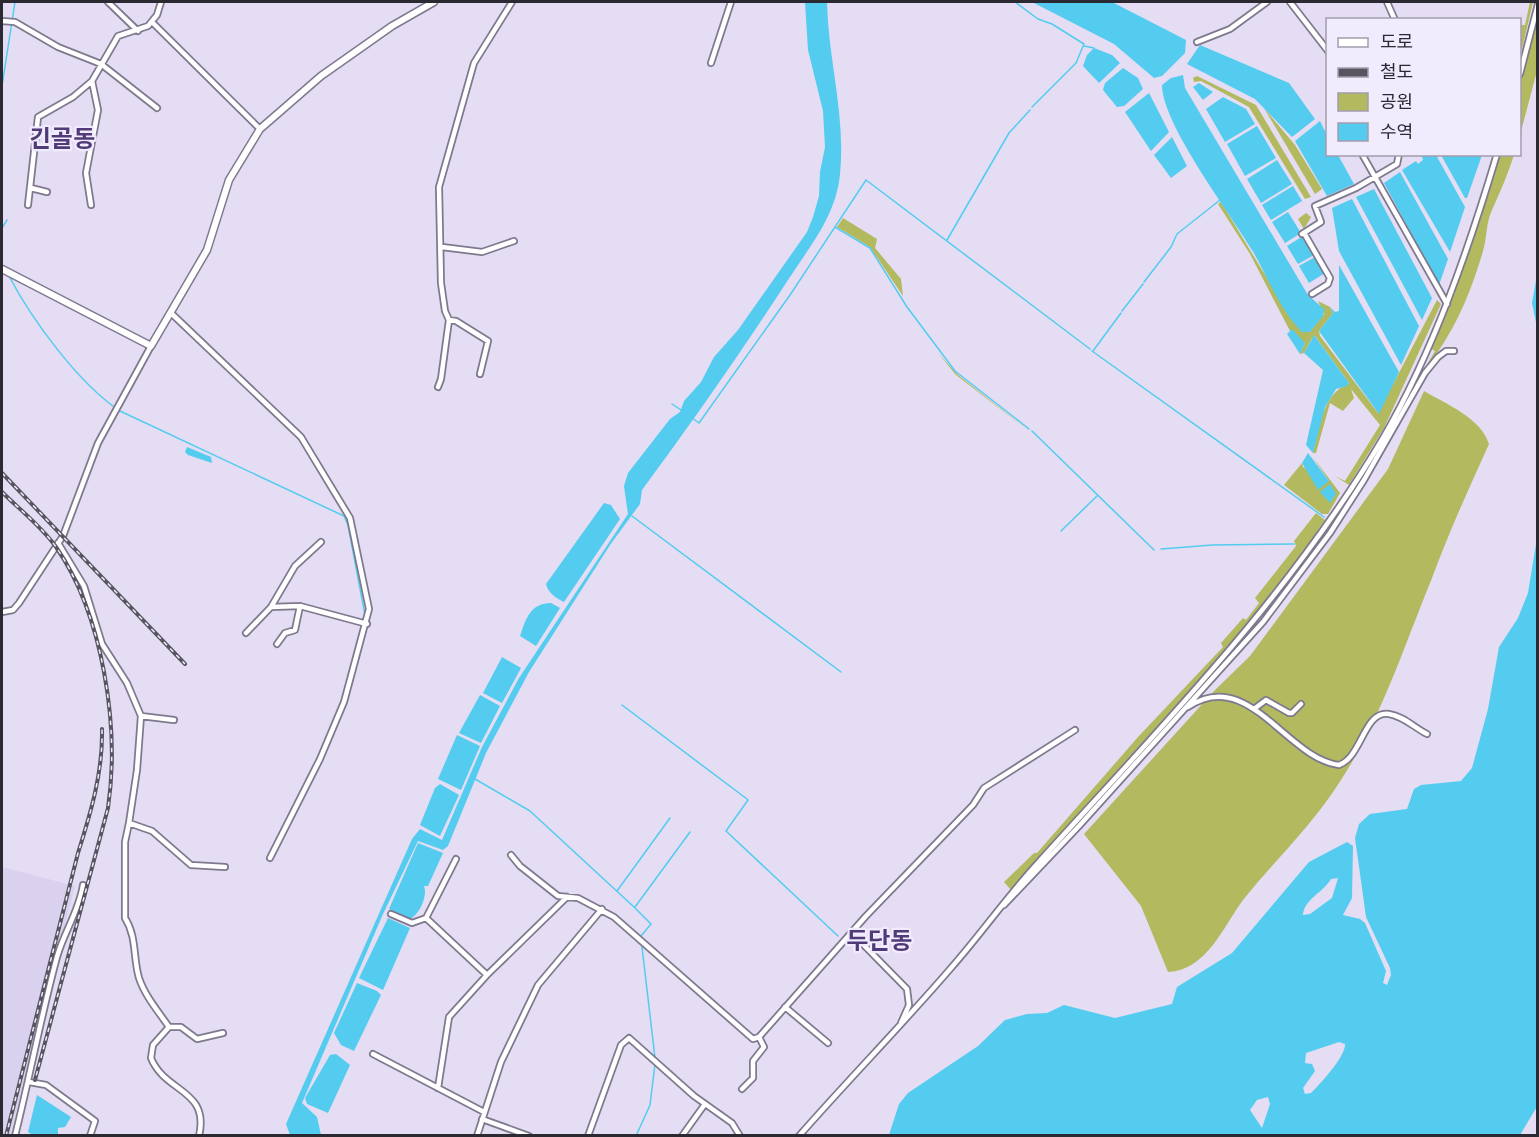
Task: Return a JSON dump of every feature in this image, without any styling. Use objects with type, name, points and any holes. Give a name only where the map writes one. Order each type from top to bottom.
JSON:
[{"type":"main road","points":[[2,269],[151,346],[207,250],[229,180],[260,129],[321,76],[392,26],[434,2]]},
{"type":"street","points":[[108,2],[138,31]]},
{"type":"street","points":[[28,205],[38,117],[73,97],[92,81],[118,36],[138,31],[152,22],[161,2]]},
{"type":"street","points":[[438,387],[449,320],[445,311],[441,283],[439,188],[458,111],[474,63],[512,2]]},
{"type":"street","points":[[711,63],[731,2]]},
{"type":"street","points":[[1197,42],[1230,29],[1268,2]]},
{"type":"street","points":[[1290,2],[1326,48]]},
{"type":"street","points":[[1387,2],[1394,18]]},
{"type":"street","points":[[1521,70],[1538,4]]},
{"type":"street","points":[[2,21],[15,22],[58,47],[101,64],[157,108]]},
{"type":"street","points":[[152,22],[260,129]]},
{"type":"street","points":[[91,205],[86,173],[98,111],[92,81]]},
{"type":"street","points":[[1363,156],[1447,304]]},
{"type":"street","points":[[1312,294],[1328,284],[1330,278],[1303,234],[1321,222],[1315,206],[1356,188],[1397,164],[1399,156]]},
{"type":"street","points":[[799,1136],[902,1023],[1001,906],[1265,610],[1286,583],[1385,434],[1447,304],[1496,156]]},
{"type":"street","points":[[31,188],[47,192]]},
{"type":"street","points":[[442,247],[482,252],[514,240]]},
{"type":"street","points":[[171,313],[301,438],[350,518],[369,609],[367,624],[344,702],[320,759],[270,858]]},
{"type":"street","points":[[449,320],[488,341],[480,374]]},
{"type":"street","points":[[2,612],[13,610],[19,603],[66,529],[98,443],[151,346]]},
{"type":"street","points":[[1001,906],[1011,900],[1244,645],[1296,580],[1364,480],[1425,373],[1438,357],[1446,351],[1454,351]]},
{"type":"street","points":[[246,633],[271,607],[295,566],[321,542]]},
{"type":"street","points":[[57,543],[84,586],[102,644],[127,683],[141,716],[137,770],[125,842],[125,918],[131,927],[139,978],[149,999],[169,1027]]},
{"type":"street","points":[[271,607],[300,606],[367,624]]},
{"type":"street","points":[[277,644],[285,633],[295,630],[300,606]]},
{"type":"street","points":[[1184,711],[1210,698],[1231,699],[1254,709],[1311,753],[1332,764],[1339,765],[1350,759],[1372,720],[1380,715],[1387,713],[1398,717],[1427,734]]},
{"type":"street","points":[[1254,709],[1266,700],[1288,713],[1292,713],[1301,705]]},
{"type":"street","points":[[141,716],[174,720]]},
{"type":"street","points":[[512,855],[529,874],[558,896],[602,909],[753,1039],[759,1037],[851,933],[973,805],[984,788],[1075,730]]},
{"type":"street","points":[[129,823],[152,831],[191,865],[225,867]]},
{"type":"street","points":[[391,914],[412,923],[426,918],[456,859]]},
{"type":"street","points":[[15,1136],[45,1003],[64,933],[79,908],[83,885]]},
{"type":"street","points":[[438,1088],[449,1017],[487,975],[567,897]]},
{"type":"street","points":[[477,1136],[501,1062],[538,985],[602,909]]},
{"type":"street","points":[[426,918],[487,975]]},
{"type":"street","points":[[851,933],[907,989],[909,1005],[902,1023]]},
{"type":"street","points":[[785,1007],[828,1042]]},
{"type":"street","points":[[199,1136],[201,1115],[197,1102],[165,1079],[151,1058],[153,1045],[169,1027],[181,1027],[197,1039],[223,1033]]},
{"type":"street","points":[[742,1089],[753,1078],[753,1061],[764,1047],[759,1037]]},
{"type":"street","points":[[588,1136],[621,1046],[627,1038],[705,1104],[732,1123],[740,1136]]},
{"type":"street","points":[[373,1054],[484,1112]]},
{"type":"street","points":[[29,1082],[46,1085],[91,1118],[94,1121],[90,1136]]},
{"type":"street","points":[[682,1136],[705,1104]]},
{"type":"street","points":[[482,1119],[529,1136]]},
{"type":"shaded area","points":[[2,867],[75,886],[10,1135],[2,1135]]},
{"type":"green space","points":[[1530,2],[1533,2],[1522,49],[1521,25],[1525,25]]},
{"type":"green space","points":[[1537,11],[1537,71],[1521,131],[1521,79]]},
{"type":"green space","points":[[1197,76],[1256,105],[1311,197],[1305,199],[1249,107],[1201,81],[1194,82],[1193,78]]},
{"type":"green space","points":[[1264,108],[1295,145],[1322,189],[1315,194]]},
{"type":"green space","points":[[1500,156],[1514,156],[1490,215],[1473,283],[1460,314],[1424,370],[1435,351],[1430,348],[1465,262]]},
{"type":"green space","points":[[1221,202],[1293,321],[1310,332],[1324,314],[1318,301],[1330,307],[1333,313],[1319,331],[1320,336],[1378,413],[1437,300],[1441,304],[1384,428],[1349,485],[1335,476],[1345,481],[1380,425],[1351,389],[1354,398],[1343,411],[1330,403],[1316,453],[1313,453],[1320,422],[1328,403],[1340,388],[1349,383],[1315,336],[1304,353],[1300,354],[1305,343],[1290,331],[1250,254],[1218,204]]},
{"type":"green space","points":[[1306,213],[1311,217],[1304,229],[1298,219]]},
{"type":"green space","points":[[843,218],[877,239],[875,248],[901,279],[903,296],[870,247],[837,227]]},
{"type":"green space","points":[[938,353],[958,375],[1029,431],[956,375]]},
{"type":"green space","points":[[1424,391],[1471,419],[1485,435],[1489,444],[1452,527],[1381,706],[1356,755],[1330,797],[1243,900],[1213,945],[1193,964],[1168,972],[1141,906],[1084,834],[1215,690],[1250,656],[1388,469]]},
{"type":"green space","points":[[1312,456],[1340,493],[1328,514],[1322,514],[1284,485],[1302,463],[1303,467],[1329,481]]},
{"type":"green space","points":[[1316,513],[1325,520],[1282,583],[1228,647],[1011,890],[1004,882],[1034,853],[1037,853],[1138,737],[1223,647],[1221,643],[1243,618],[1246,620],[1259,603],[1255,598],[1296,546],[1294,541]]},
{"type":"water","points":[[805,2],[827,2],[830,45],[839,109],[840,174],[838,189],[828,217],[735,359],[642,490],[640,504],[610,545],[529,672],[486,753],[448,846],[443,850],[418,841],[383,914],[302,1103],[317,1117],[321,1135],[290,1135],[286,1124],[412,839],[420,829],[442,840],[482,747],[519,678],[628,514],[624,486],[628,473],[670,419],[680,412],[684,401],[701,382],[714,357],[738,330],[807,232],[819,196],[820,172],[825,147],[823,111],[808,50]]},
{"type":"water","points":[[1032,2],[1112,2],[1186,40],[1185,53],[1162,76],[1154,78],[1114,44]]},
{"type":"water","points":[[1200,45],[1289,83],[1315,119],[1292,137],[1255,99],[1187,64]]},
{"type":"water","points":[[1094,48],[1112,55],[1120,63],[1099,83],[1083,66],[1087,55]]},
{"type":"water","points":[[1123,68],[1138,78],[1143,89],[1124,106],[1117,107],[1103,90],[1105,83]]},
{"type":"water","points":[[1183,75],[1185,88],[1308,295],[1324,309],[1323,316],[1310,332],[1302,332],[1287,313],[1252,250],[1199,168],[1173,122],[1165,102],[1162,85],[1171,78]]},
{"type":"water","points":[[1199,83],[1213,92],[1203,100],[1193,87]]},
{"type":"water","points":[[1149,93],[1169,132],[1151,151],[1125,112]]},
{"type":"water","points":[[1223,97],[1246,109],[1255,124],[1225,142],[1206,109]]},
{"type":"water","points":[[1320,121],[1326,133],[1326,156],[1339,156],[1354,184],[1327,196],[1295,141]]},
{"type":"water","points":[[1257,126],[1276,158],[1245,176],[1227,144]]},
{"type":"water","points":[[1172,137],[1187,166],[1171,178],[1154,155]]},
{"type":"water","points":[[1437,156],[1465,207],[1450,252],[1402,170],[1416,161],[1418,164],[1423,160],[1422,157]]},
{"type":"water","points":[[1442,156],[1482,156],[1467,198]]},
{"type":"water","points":[[1277,160],[1292,184],[1261,203],[1247,179]]},
{"type":"water","points":[[1400,172],[1448,259],[1439,285],[1384,183]]},
{"type":"water","points":[[1293,186],[1302,201],[1271,220],[1262,205]]},
{"type":"water","points":[[1374,189],[1432,298],[1422,320],[1356,197]]},
{"type":"water","points":[[1352,199],[1419,326],[1401,365],[1339,251],[1332,208]]},
{"type":"water","points":[[1288,212],[1301,233],[1285,243],[1272,222]]},
{"type":"water","points":[[1303,236],[1314,255],[1298,264],[1287,246]]},
{"type":"water","points":[[1315,257],[1325,273],[1309,283],[1299,266]]},
{"type":"water","points":[[1339,265],[1399,372],[1379,414],[1319,331],[1333,313],[1330,307],[1335,312],[1339,311]]},
{"type":"water","points":[[1537,275],[1537,327],[1532,303]]},
{"type":"water","points":[[1292,329],[1305,343],[1300,354],[1287,334]]},
{"type":"water","points":[[1314,335],[1349,383],[1347,386],[1336,389],[1325,407],[1313,453],[1306,445],[1323,370],[1304,353]]},
{"type":"water","points":[[187,447],[211,457],[212,463],[188,455],[185,452]]},
{"type":"water","points":[[1308,453],[1329,481],[1318,490],[1302,463]]},
{"type":"water","points":[[1330,484],[1336,494],[1330,503],[1320,492]]},
{"type":"water","points":[[604,503],[611,505],[620,519],[564,602],[550,593],[546,584]]},
{"type":"water","points":[[1537,538],[1538,1105],[1520,1135],[889,1135],[899,1104],[908,1093],[978,1046],[1005,1020],[1027,1014],[1047,1013],[1064,1005],[1115,1018],[1172,1004],[1177,987],[1232,953],[1309,862],[1347,842],[1353,846],[1352,898],[1343,915],[1360,919],[1365,923],[1386,971],[1383,983],[1387,985],[1391,975],[1390,968],[1366,917],[1355,838],[1359,824],[1370,814],[1407,809],[1414,789],[1421,785],[1461,781],[1472,768],[1488,709],[1499,647],[1518,618],[1528,593]],"holes":[[[1338,878],[1332,898],[1310,914],[1303,915],[1310,900],[1331,879]],[[1339,1042],[1345,1044],[1332,1070],[1311,1093],[1305,1094],[1303,1088],[1315,1071],[1312,1064],[1305,1063],[1306,1053]],[[1268,1097],[1270,1104],[1262,1128],[1250,1110],[1257,1100]]]},
{"type":"water","points":[[551,603],[560,608],[536,646],[520,636],[522,629],[534,609]]},
{"type":"water","points":[[502,657],[521,668],[502,703],[483,693]]},
{"type":"water","points":[[480,695],[500,706],[481,743],[459,733]]},
{"type":"water","points":[[457,735],[480,746],[461,790],[438,779]]},
{"type":"water","points":[[440,784],[459,795],[440,836],[420,825],[435,788]]},
{"type":"water","points":[[418,843],[443,853],[428,886],[424,886],[425,895],[422,905],[417,914],[410,919],[389,909]]},
{"type":"water","points":[[388,918],[410,928],[383,990],[359,978]]},
{"type":"water","points":[[357,983],[381,995],[354,1051],[341,1045],[334,1033]]},
{"type":"water","points":[[336,1054],[350,1065],[328,1113],[307,1104],[305,1098],[330,1055]]},
{"type":"water","points":[[37,1095],[71,1117],[65,1127],[58,1128],[58,1134],[61,1135],[33,1135],[28,1132]]},
{"type":"waterway","points":[[2,86],[15,2]]},
{"type":"waterway","points":[[1015,2],[1038,19],[1052,24],[1084,44],[1076,63],[1032,107]]},
{"type":"waterway","points":[[1084,46],[1094,48]]},
{"type":"waterway","points":[[947,240],[1009,133],[1030,110]]},
{"type":"waterway","points":[[692,418],[699,423],[790,295],[866,180],[1090,349]]},
{"type":"waterway","points":[[1144,282],[1171,247],[1177,234],[1220,200]]},
{"type":"waterway","points":[[2,228],[7,220]]},
{"type":"waterway","points":[[835,227],[870,248],[907,307],[955,371],[1029,429]]},
{"type":"waterway","points":[[9,276],[30,312],[58,350],[89,385],[120,411],[344,516],[348,525],[365,615]]},
{"type":"waterway","points":[[1122,311],[1143,284]]},
{"type":"waterway","points":[[1093,351],[1121,313]]},
{"type":"waterway","points":[[1092,351],[1324,517]]},
{"type":"waterway","points":[[672,404],[681,410]]},
{"type":"waterway","points":[[1032,431],[1154,550]]},
{"type":"waterway","points":[[1061,531],[1097,496]]},
{"type":"waterway","points":[[632,516],[841,672]]},
{"type":"waterway","points":[[1161,549],[1212,545],[1294,544]]},
{"type":"waterway","points":[[622,705],[747,799]]},
{"type":"waterway","points":[[475,779],[530,811],[634,907],[651,924],[641,936]]},
{"type":"waterway","points":[[748,800],[726,831],[838,936]]},
{"type":"waterway","points":[[617,891],[670,818]]},
{"type":"waterway","points":[[635,907],[690,832]]},
{"type":"waterway","points":[[642,947],[655,1058]]},
{"type":"waterway","points":[[636,1136],[650,1105],[655,1064]]},
{"type":"railway","points":[[2,473],[185,664]]},
{"type":"railway","points":[[2,492],[37,525],[56,547],[72,574],[86,605],[104,673],[112,743],[108,808],[35,1080]]},
{"type":"railway","points":[[6,1136],[95,792],[102,729]]},
{"type":"district","name":"긴골동","points":[[62,138]]},
{"type":"district","name":"두단동","points":[[879,940]]}]
